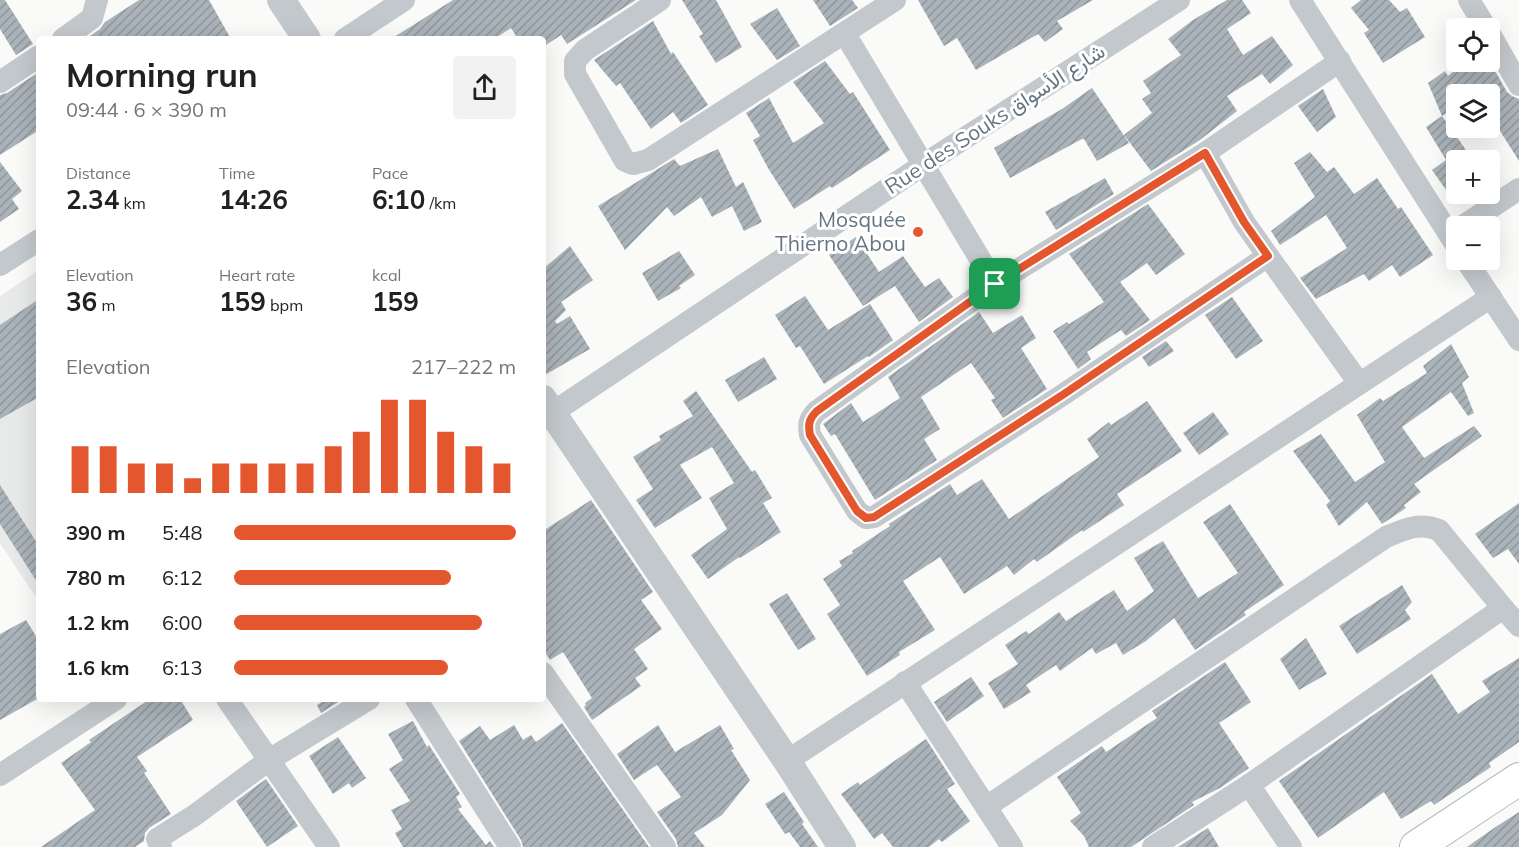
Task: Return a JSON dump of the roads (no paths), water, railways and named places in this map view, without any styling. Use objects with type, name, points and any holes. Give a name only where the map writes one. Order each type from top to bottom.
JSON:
[{"type":"main road","points":[[1416,847],[1519,779]]},
{"type":"street","points":[[67,36],[92,18],[98,0]]},
{"type":"street","points":[[281,0],[305,36]]},
{"type":"street","points":[[350,36],[404,0]]},
{"type":"street","points":[[660,0],[585,50],[575,61],[575,74],[625,161],[633,164],[648,160],[846,34],[895,0]]},
{"type":"street","name":"Rue des Souks شارع الأسواق","points":[[546,410],[1179,0]]},
{"type":"street","points":[[1300,0],[1446,219]]},
{"type":"street","points":[[1470,0],[1480,18]]},
{"type":"street","points":[[846,34],[995,284]]},
{"type":"street","points":[[1500,52],[1519,85]]},
{"type":"street","points":[[0,82],[36,58]]},
{"type":"street","points":[[1268,256],[1064,394],[874,517],[866,518],[857,511],[810,435],[808,425],[811,417],[817,411],[995,284],[1205,153],[1340,61]]},
{"type":"street","points":[[1205,153],[1244,222],[1359,383]]},
{"type":"street","points":[[1481,216],[1519,189]]},
{"type":"street","points":[[0,265],[36,242]]},
{"type":"street","points":[[1473,270],[1519,340]]},
{"type":"street","points":[[787,761],[1491,297]]},
{"type":"street","points":[[546,410],[787,761],[842,847]]},
{"type":"street","points":[[986,807],[1386,537],[1412,526],[1428,526],[1439,531],[1519,626]]},
{"type":"street","points":[[1153,847],[1249,785],[1503,608]]},
{"type":"street","points":[[546,677],[665,847]]},
{"type":"street","points":[[905,682],[1012,847]]},
{"type":"street","points":[[0,775],[111,702]]},
{"type":"street","points":[[228,702],[329,847]]},
{"type":"street","points":[[155,844],[269,760],[364,702]]},
{"type":"street","points":[[418,702],[510,847]]},
{"type":"street","points":[[1249,785],[1291,847]]},
{"type":"place","name":"Mosquée Thierno Abou","points":[[918,232]]}]
